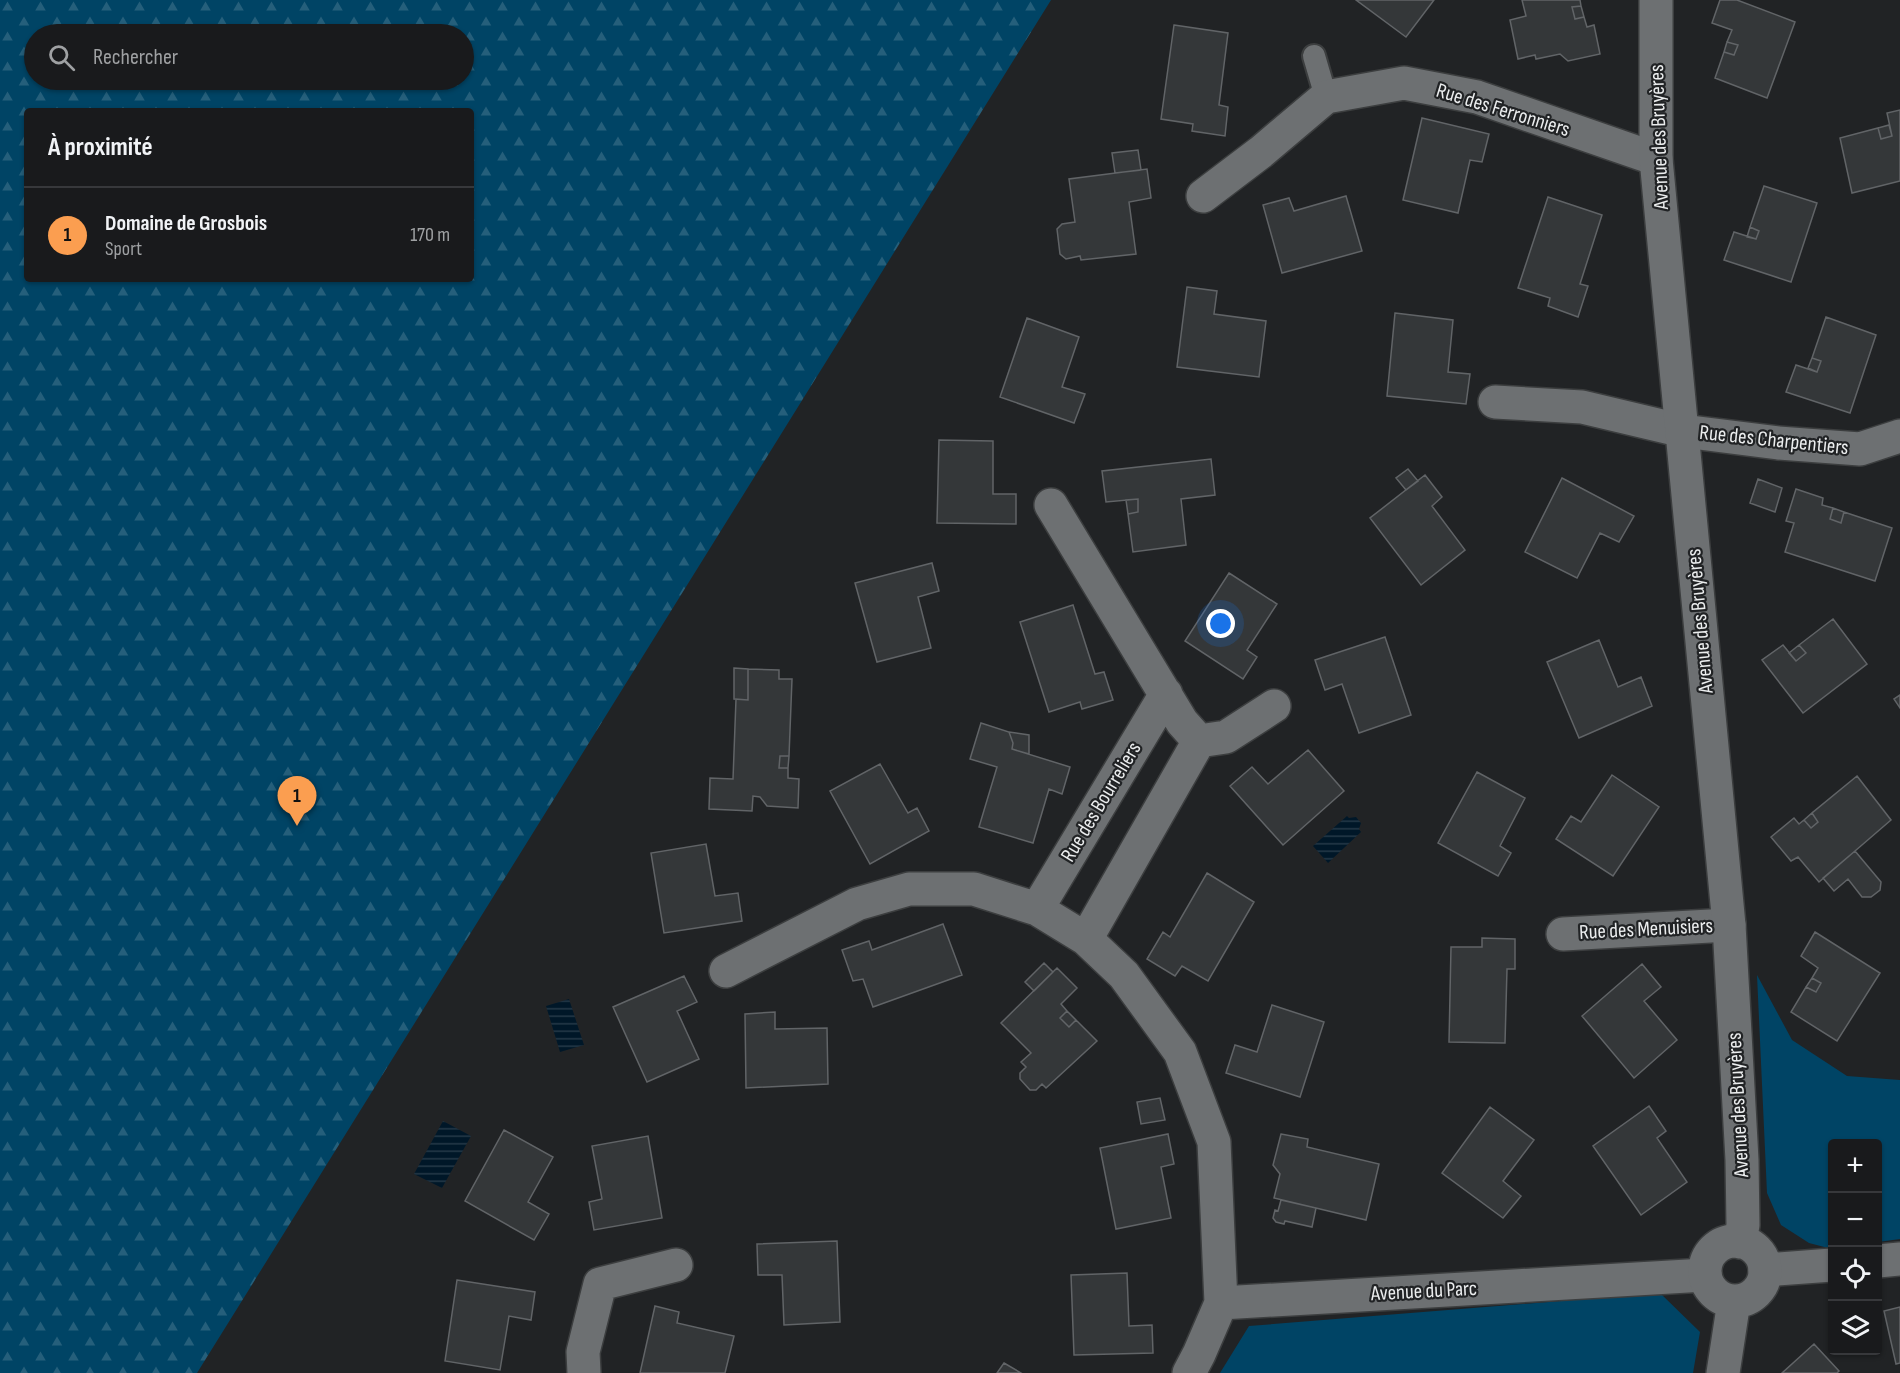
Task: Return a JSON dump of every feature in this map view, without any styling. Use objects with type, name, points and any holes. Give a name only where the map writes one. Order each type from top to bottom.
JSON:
[{"type":"street","name":"Avenue des Bruyères","points":[[1656,0],[1656,159],[1729,925],[1742,1160],[1743,1226],[1740,1242]]},
{"type":"street","name":"Rue des Ferronniers","points":[[1326,97],[1404,83],[1477,97],[1656,159]]},
{"type":"street","points":[[1203,196],[1261,152],[1326,97]]},
{"type":"street","name":"Rue des Charpentiers","points":[[1496,402],[1582,407],[1683,431],[1779,443],[1860,449],[1900,436]]},
{"type":"street","points":[[1051,505],[1182,722],[1199,741]]},
{"type":"street","name":"Rue des Bourreliers","points":[[1037,909],[1166,694]]},
{"type":"street","points":[[1199,741],[1226,737],[1274,706]]},
{"type":"street","points":[[1086,939],[1199,741]]},
{"type":"street","points":[[726,971],[857,904],[909,889],[974,889],[1037,909],[1086,939],[1124,975],[1180,1052],[1214,1142],[1221,1303],[1200,1354],[1189,1373]]},
{"type":"street","name":"Rue des Menuisiers","points":[[1563,934],[1729,925]]},
{"type":"street","points":[[1740,1242],[1757,1252],[1763,1261],[1765,1270],[1759,1289],[1752,1296],[1734,1301],[1718,1296],[1707,1283],[1705,1275],[1705,1266],[1714,1250],[1722,1244],[1740,1242]]},
{"type":"street","points":[[1882,1261],[1900,1259]]},
{"type":"street","points":[[584,1373],[583,1352],[600,1284],[676,1265]]},
{"type":"street","points":[[1765,1270],[1828,1265]]},
{"type":"street","name":"Avenue du Parc","points":[[1221,1303],[1705,1275]]},
{"type":"street","points":[[1723,1373],[1734,1301]]},
{"type":"lane","points":[[1314,56],[1326,97]]},
{"type":"green space","points":[[0,0],[1051,0],[197,1373],[0,1373]]},
{"type":"green space","points":[[1757,975],[1792,1040],[1847,1076],[1900,1080],[1900,1239],[1882,1241],[1882,1139],[1828,1139],[1828,1248],[1809,1243],[1781,1225],[1767,1193]]},
{"type":"green space","points":[[1660,1293],[1700,1332],[1693,1373],[1220,1373],[1249,1326]]},
{"type":"shaded area","points":[[1347,816],[1356,817],[1361,823],[1359,829],[1361,832],[1328,863],[1313,846]]},
{"type":"shaded area","points":[[569,999],[584,1045],[560,1052],[546,1006]]},
{"type":"shaded area","points":[[443,1121],[471,1136],[442,1188],[414,1174]]},
{"type":"building","points":[[1356,0],[1434,0],[1406,37]]},
{"type":"building","points":[[1522,0],[1580,0],[1581,6],[1572,7],[1575,19],[1584,17],[1587,27],[1594,25],[1600,54],[1568,61],[1560,54],[1536,59],[1535,55],[1518,59],[1510,20],[1526,16]]},
{"type":"building","points":[[1720,0],[1737,0],[1795,22],[1767,98],[1715,78],[1724,52],[1734,55],[1738,45],[1727,42],[1732,30],[1712,23]]},
{"type":"building","points":[[1581,6],[1584,17],[1575,19],[1572,7]]},
{"type":"building","points":[[1174,25],[1228,33],[1219,105],[1228,107],[1225,136],[1192,131],[1193,124],[1161,119]]},
{"type":"building","points":[[1727,42],[1738,45],[1734,55],[1724,52]]},
{"type":"building","points":[[1900,110],[1900,181],[1852,193],[1840,138],[1878,128],[1881,139],[1892,136],[1887,113]]},
{"type":"building","points":[[1422,118],[1489,134],[1482,162],[1470,160],[1458,213],[1403,200]]},
{"type":"building","points":[[1889,125],[1892,136],[1881,139],[1878,128]]},
{"type":"building","points":[[1138,150],[1141,170],[1115,173],[1112,153]]},
{"type":"building","points":[[1147,169],[1151,198],[1129,202],[1136,254],[1081,260],[1080,256],[1066,259],[1060,254],[1057,229],[1062,224],[1075,222],[1069,179]]},
{"type":"building","points":[[1764,186],[1817,203],[1791,282],[1724,260],[1734,232],[1756,239],[1759,231],[1750,227]]},
{"type":"building","points":[[1346,196],[1362,251],[1282,273],[1263,205],[1289,198],[1294,211]]},
{"type":"building","points":[[1548,197],[1602,215],[1580,284],[1588,286],[1578,317],[1548,306],[1550,298],[1518,288]]},
{"type":"building","points":[[1750,227],[1759,231],[1756,239],[1747,237]]},
{"type":"building","points":[[1187,287],[1217,291],[1214,314],[1266,321],[1259,377],[1177,367]]},
{"type":"building","points":[[1395,313],[1453,320],[1448,372],[1470,374],[1466,404],[1387,396]]},
{"type":"building","points":[[1826,317],[1876,335],[1850,413],[1786,392],[1796,365],[1817,372],[1821,361],[1812,358]]},
{"type":"building","points":[[1027,318],[1079,337],[1062,387],[1085,394],[1074,423],[1000,397]]},
{"type":"building","points":[[1812,358],[1821,361],[1817,372],[1808,368]]},
{"type":"building","points":[[939,440],[993,441],[993,494],[1016,494],[1016,524],[937,523]]},
{"type":"building","points":[[1211,459],[1215,495],[1181,499],[1186,545],[1133,552],[1128,514],[1138,512],[1138,499],[1106,502],[1102,471]]},
{"type":"building","points":[[1408,469],[1418,481],[1406,490],[1396,478]]},
{"type":"building","points":[[1425,475],[1442,497],[1432,506],[1465,550],[1421,585],[1370,518]]},
{"type":"building","points":[[1562,478],[1634,516],[1619,542],[1600,533],[1577,578],[1525,552]]},
{"type":"building","points":[[1758,479],[1782,488],[1775,512],[1750,503]]},
{"type":"building","points":[[1796,489],[1823,498],[1822,505],[1833,508],[1830,519],[1841,523],[1844,512],[1892,528],[1875,581],[1785,552],[1794,523],[1786,521]]},
{"type":"building","points":[[1138,499],[1138,512],[1128,514],[1126,500]]},
{"type":"building","points":[[1833,508],[1844,512],[1841,523],[1830,519]]},
{"type":"building","points":[[932,563],[939,591],[918,597],[931,648],[877,662],[855,583]]},
{"type":"building","points":[[1229,573],[1277,604],[1247,650],[1257,657],[1243,679],[1185,641]]},
{"type":"building","points":[[1073,605],[1095,674],[1104,672],[1113,700],[1082,709],[1080,702],[1049,712],[1020,622]]},
{"type":"building","points":[[1833,619],[1867,664],[1803,713],[1762,660],[1783,645],[1796,661],[1806,653],[1799,645]]},
{"type":"building","points":[[1385,637],[1411,715],[1359,733],[1342,684],[1325,690],[1315,660]]},
{"type":"building","points":[[1599,640],[1618,687],[1641,677],[1652,706],[1579,738],[1547,662]]},
{"type":"building","points":[[1799,645],[1806,653],[1796,661],[1789,653]]},
{"type":"building","points":[[734,668],[748,669],[748,700],[734,699]]},
{"type":"building","points":[[748,669],[779,670],[779,679],[792,679],[789,756],[780,756],[779,768],[788,768],[788,778],[799,779],[798,808],[767,806],[760,797],[753,796],[752,811],[709,809],[710,778],[733,779],[736,699],[748,700]]},
{"type":"building","points":[[1900,695],[1900,708],[1894,699]]},
{"type":"building","points":[[981,723],[1009,732],[1013,743],[1012,749],[1070,767],[1062,794],[1049,789],[1033,843],[979,827],[997,767],[970,759]]},
{"type":"building","points":[[1009,732],[1029,735],[1029,754],[1012,749],[1013,743]]},
{"type":"building","points":[[1308,750],[1344,791],[1283,845],[1230,786],[1252,767],[1268,784]]},
{"type":"building","points":[[780,756],[789,756],[788,768],[779,768]]},
{"type":"building","points":[[880,764],[908,813],[917,808],[929,831],[870,864],[830,791]]},
{"type":"building","points":[[1477,772],[1525,798],[1500,846],[1511,853],[1498,876],[1438,843]]},
{"type":"building","points":[[1612,775],[1659,807],[1613,876],[1556,839],[1571,816],[1581,822]]},
{"type":"building","points":[[1857,776],[1891,820],[1819,882],[1798,857],[1791,861],[1771,837],[1794,818],[1799,824],[1804,820],[1811,828],[1818,822],[1812,813]]},
{"type":"building","points":[[1812,813],[1818,822],[1811,828],[1804,820]]},
{"type":"building","points":[[706,844],[715,896],[738,893],[742,921],[664,933],[651,853]]},
{"type":"building","points":[[1855,851],[1881,882],[1880,890],[1871,897],[1862,897],[1848,879],[1834,891],[1823,878]]},
{"type":"building","points":[[1207,873],[1254,902],[1208,981],[1182,966],[1175,976],[1147,959],[1163,932],[1170,937]]},
{"type":"building","points":[[943,924],[962,975],[873,1007],[863,979],[853,981],[842,950],[869,941],[872,950]]},
{"type":"building","points":[[1815,932],[1880,973],[1837,1041],[1791,1012],[1806,987],[1816,992],[1821,983],[1812,978],[1818,968],[1801,956]]},
{"type":"building","points":[[1482,938],[1515,939],[1515,969],[1507,969],[1505,1043],[1449,1042],[1451,947],[1482,947]]},
{"type":"building","points":[[1044,963],[1053,972],[1034,991],[1025,982]]},
{"type":"building","points":[[1642,964],[1661,987],[1644,1001],[1677,1040],[1634,1078],[1582,1016]]},
{"type":"building","points":[[1057,968],[1077,988],[1061,1004],[1067,1011],[1060,1018],[1069,1027],[1076,1020],[1097,1041],[1046,1088],[1042,1084],[1036,1090],[1030,1090],[1020,1079],[1020,1073],[1026,1067],[1021,1062],[1031,1053],[1001,1023]]},
{"type":"building","points":[[684,976],[697,1002],[677,1011],[699,1059],[647,1082],[613,1007]]},
{"type":"building","points":[[1812,978],[1821,983],[1816,992],[1806,987]]},
{"type":"building","points":[[1272,1005],[1324,1022],[1300,1097],[1226,1073],[1235,1045],[1257,1052]]},
{"type":"building","points":[[1067,1011],[1076,1020],[1069,1027],[1060,1018]]},
{"type":"building","points":[[775,1012],[775,1029],[827,1028],[828,1084],[746,1088],[745,1014]]},
{"type":"building","points":[[1160,1098],[1165,1120],[1141,1124],[1137,1102]]},
{"type":"building","points":[[1649,1106],[1666,1131],[1657,1138],[1687,1182],[1641,1215],[1593,1146]]},
{"type":"building","points":[[1490,1107],[1534,1140],[1503,1181],[1521,1196],[1503,1218],[1442,1173]]},
{"type":"building","points":[[504,1130],[553,1157],[528,1202],[549,1214],[534,1240],[465,1201]]},
{"type":"building","points":[[1168,1134],[1174,1164],[1161,1167],[1171,1218],[1116,1229],[1100,1148]]},
{"type":"building","points":[[1281,1134],[1308,1139],[1307,1147],[1379,1164],[1366,1220],[1274,1198],[1280,1174],[1273,1165]]},
{"type":"building","points":[[648,1136],[662,1218],[594,1230],[589,1202],[602,1199],[592,1146]]},
{"type":"building","points":[[1281,1200],[1316,1208],[1312,1227],[1285,1221],[1284,1224],[1276,1222],[1273,1218]]},
{"type":"building","points":[[837,1241],[840,1322],[784,1325],[782,1275],[758,1275],[757,1244]]},
{"type":"building","points":[[1127,1273],[1129,1326],[1152,1325],[1153,1353],[1074,1355],[1071,1275]]},
{"type":"building","points":[[457,1280],[535,1292],[531,1320],[509,1316],[500,1370],[445,1361]]},
{"type":"building","points":[[655,1306],[679,1312],[677,1323],[734,1336],[725,1373],[640,1373]]},
{"type":"building","points":[[1900,1307],[1900,1363],[1896,1364],[1884,1311]]},
{"type":"building","points":[[1814,1344],[1839,1371],[1837,1373],[1782,1373]]},
{"type":"building","points":[[1004,1363],[1021,1373],[997,1373]]},
{"type":"place","name":"Domaine de Grosbois","points":[[297,826]]}]
